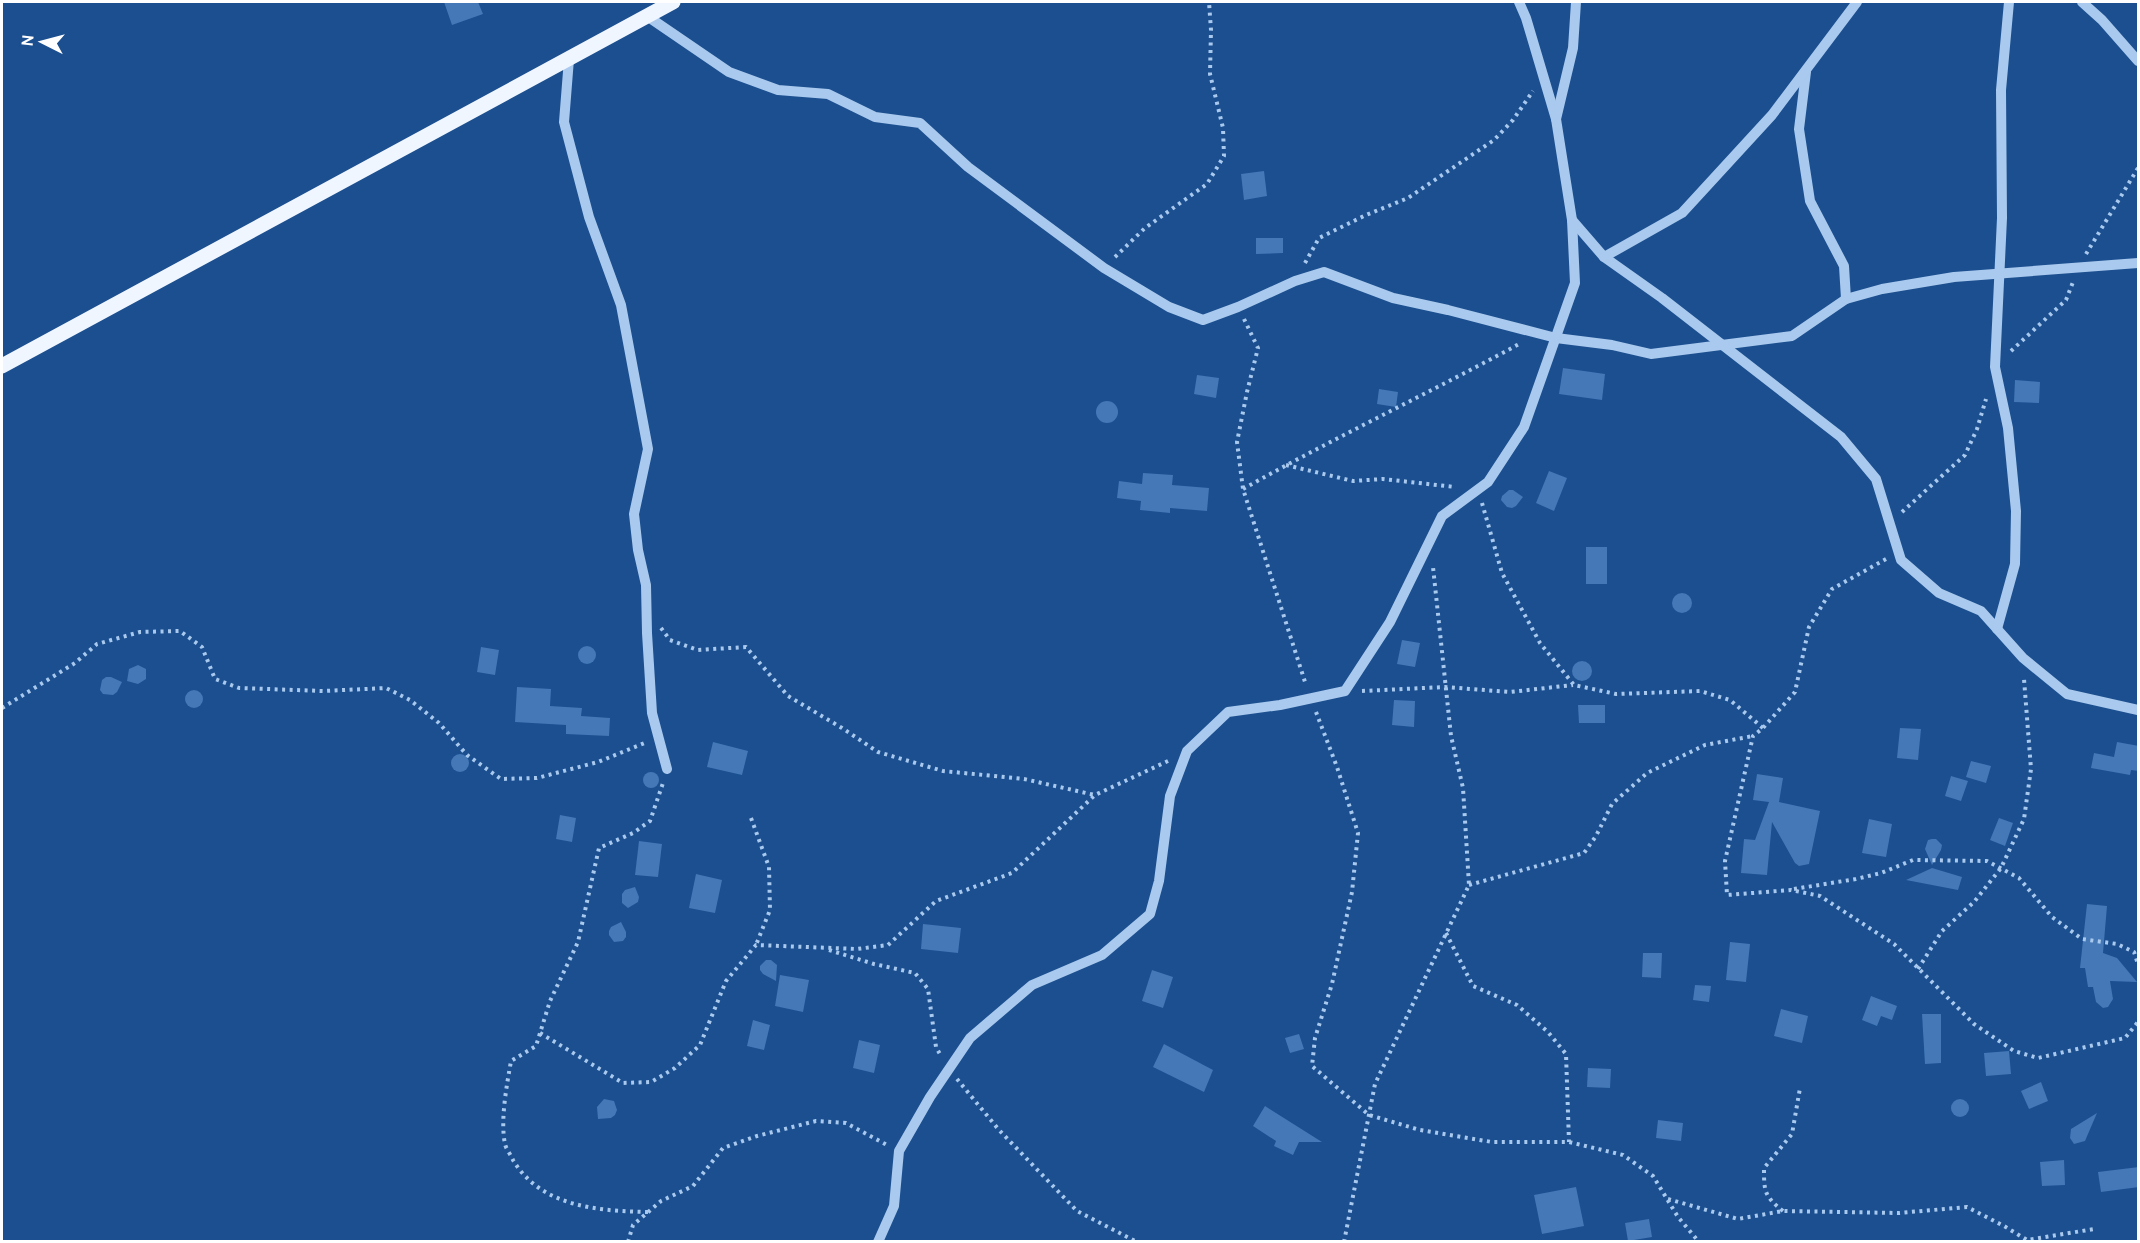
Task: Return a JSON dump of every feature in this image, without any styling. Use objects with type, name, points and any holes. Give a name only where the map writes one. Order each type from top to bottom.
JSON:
[{"type":"main road","points":[[2,366],[673,2]]},
{"type":"street","points":[[878,1242],[894,1206],[899,1151],[930,1097],[970,1038],[1032,985],[1102,955],[1150,914],[1159,881],[1170,796],[1187,752],[1228,712],[1280,705],[1345,691],[1390,622],[1443,516],[1488,482],[1524,427],[1575,284],[1572,220],[1556,119],[1526,18],[1519,2]]},
{"type":"street","points":[[1556,119],[1573,48],[1576,2]]},
{"type":"street","points":[[1604,256],[1682,213],[1772,115],[1857,2]]},
{"type":"street","points":[[1997,629],[2015,564],[2016,511],[2008,428],[1995,366],[2002,218],[2001,90],[2009,2]]},
{"type":"street","points":[[2082,2],[2102,20],[2139,61]]},
{"type":"street","points":[[647,16],[729,72],[778,90],[828,94],[875,117],[920,123],[968,167],[1104,268],[1169,307],[1203,320],[1295,281],[1323,272],[1393,298],[1556,338],[1612,345],[1652,354],[1792,336],[1846,299],[1882,289],[1954,277],[2139,263]]},
{"type":"street","points":[[569,59],[564,122],[589,218],[621,305],[648,449],[634,514],[638,550],[646,585],[652,713],[667,770]]},
{"type":"street","points":[[1807,69],[1799,129],[1810,201],[1844,266],[1846,299]]},
{"type":"street","points":[[1572,220],[1604,256],[1841,436],[1876,479],[1901,560],[1939,593],[1981,611],[2023,658],[2067,694],[2139,710]]},
{"type":"path","points":[[1104,268],[1145,228],[1207,184],[1224,156],[1222,128],[1209,74],[1211,30],[1209,2]]},
{"type":"path","points":[[1295,281],[1319,238],[1408,198],[1494,140],[1513,120],[1543,75]]},
{"type":"path","points":[[1995,366],[2066,300],[2078,267],[2139,168]]},
{"type":"path","points":[[1238,307],[1258,348],[1246,392],[1237,442],[1243,489],[1310,698],[1337,767],[1358,833],[1353,892],[1332,984],[1315,1038],[1312,1066],[1369,1115],[1420,1130],[1492,1142],[1569,1142],[1623,1155],[1653,1176],[1678,1217],[1699,1242]]},
{"type":"path","points":[[1243,489],[1455,379],[1538,333]]},
{"type":"path","points":[[1890,523],[1965,455],[1977,429],[1986,398]]},
{"type":"path","points":[[1286,465],[1353,481],[1383,479],[1478,489],[1502,573],[1540,643],[1574,685]]},
{"type":"path","points":[[1344,1242],[1375,1084],[1469,885],[1463,788],[1451,736],[1430,540]]},
{"type":"path","points":[[1469,885],[1584,853],[1596,836],[1612,804],[1647,773],[1705,745],[1753,736],[1795,692],[1809,627],[1832,589],[1899,552]]},
{"type":"path","points":[[646,609],[670,640],[698,650],[746,648],[788,696],[878,752],[943,771],[1024,779],[1095,795]]},
{"type":"path","points":[[2,708],[75,663],[97,644],[140,632],[180,631],[201,648],[215,679],[239,688],[323,691],[386,688],[410,700],[439,723],[467,755],[501,779],[537,778],[598,762],[659,737]]},
{"type":"path","points":[[1918,969],[1942,931],[1974,902],[2001,868],[2024,819],[2031,769],[2023,658]]},
{"type":"path","points":[[1345,691],[1445,687],[1510,692],[1574,685],[1616,694],[1700,691],[1730,700],[1763,728]]},
{"type":"path","points":[[1753,736],[1725,861],[1727,895],[1791,890],[1856,879],[1913,861],[1987,861],[2019,878],[2052,917],[2082,939],[2118,944],[2134,952],[2139,964]]},
{"type":"path","points":[[756,945],[857,949],[888,945],[936,901],[1012,873],[1095,795],[1187,752]]},
{"type":"path","points":[[648,1212],[604,1211],[559,1200],[522,1173],[505,1145],[505,1096],[511,1061],[536,1046],[550,1001],[578,942],[599,848],[633,833],[650,821],[667,770]]},
{"type":"path","points":[[540,1033],[622,1083],[651,1082],[675,1068],[700,1045],[726,981],[756,945],[770,910],[769,867],[751,818]]},
{"type":"path","points":[[1791,890],[1820,896],[1894,944],[1974,1024],[2014,1051],[2038,1058],[2125,1038],[2139,1022]]},
{"type":"path","points":[[1446,933],[1473,986],[1517,1005],[1548,1032],[1566,1054],[1569,1142]]},
{"type":"path","points":[[823,948],[874,964],[915,973],[928,989],[936,1047],[949,1069],[999,1130],[1077,1211],[1137,1242]]},
{"type":"path","points":[[1783,1211],[1768,1200],[1764,1188],[1764,1168],[1792,1134],[1800,1088]]},
{"type":"path","points":[[628,1242],[633,1225],[661,1201],[693,1186],[723,1148],[757,1136],[816,1121],[846,1123],[899,1151]]},
{"type":"path","points":[[1667,1199],[1738,1219],[1783,1211],[1888,1213],[1966,1207],[2004,1226],[2027,1241],[2094,1229]]},
{"type":"path","points":[[325,1242],[360,1242]]},
{"type":"building","points":[[444,2],[478,2],[483,14],[452,25]]},
{"type":"building","points":[[1264,171],[1267,196],[1244,200],[1241,174]]},
{"type":"building","points":[[1256,238],[1283,238],[1283,253],[1256,254]]},
{"type":"building","points":[[1563,368],[1605,374],[1602,400],[1559,394]]},
{"type":"building","points":[[1197,375],[1219,378],[1216,398],[1194,394]]},
{"type":"building","points":[[2015,380],[2040,382],[2039,403],[2014,402]]},
{"type":"building","points":[[1379,389],[1398,392],[1396,407],[1377,404]]},
{"type":"building","points":[[1107,401],[1115,404],[1118,412],[1115,420],[1107,423],[1099,420],[1096,412],[1099,404]]},
{"type":"building","points":[[1549,471],[1567,478],[1554,511],[1536,503]]},
{"type":"building","points":[[1143,473],[1173,475],[1172,485],[1209,488],[1207,511],[1170,508],[1170,513],[1140,510],[1141,501],[1117,498],[1119,481],[1142,484]]},
{"type":"building","points":[[1509,490],[1523,497],[1512,508],[1507,507],[1501,500]]},
{"type":"building","points":[[1586,547],[1607,547],[1607,584],[1586,584]]},
{"type":"building","points":[[1682,593],[1689,596],[1692,603],[1689,610],[1682,613],[1675,610],[1672,603],[1675,596]]},
{"type":"building","points":[[1402,640],[1420,643],[1415,667],[1397,664]]},
{"type":"building","points":[[583,646],[591,646],[596,651],[594,662],[583,664],[578,659],[578,651]]},
{"type":"building","points":[[481,647],[499,650],[495,675],[477,672]]},
{"type":"building","points":[[1582,661],[1589,664],[1592,671],[1589,678],[1582,681],[1575,678],[1572,671],[1575,664]]},
{"type":"building","points":[[138,665],[146,669],[146,679],[138,684],[127,681],[129,669]]},
{"type":"building","points":[[106,677],[122,682],[113,695],[103,694],[100,690],[102,680]]},
{"type":"building","points":[[517,687],[551,689],[550,706],[582,708],[581,716],[610,718],[609,736],[566,734],[566,725],[515,722]]},
{"type":"building","points":[[190,690],[198,690],[203,695],[201,706],[190,708],[185,703],[185,695]]},
{"type":"building","points":[[1394,700],[1415,701],[1414,727],[1392,725]]},
{"type":"building","points":[[1578,705],[1605,705],[1605,723],[1579,723]]},
{"type":"building","points":[[1900,728],[1921,729],[1918,760],[1897,758]]},
{"type":"building","points":[[713,742],[748,751],[742,775],[707,767]]},
{"type":"building","points":[[2117,742],[2139,746],[2139,771],[2131,770],[2130,775],[2091,768],[2094,753],[2114,757]]},
{"type":"building","points":[[460,754],[466,757],[469,763],[466,769],[460,772],[454,769],[451,763],[454,757]]},
{"type":"building","points":[[1971,761],[1991,766],[1986,783],[1966,777]]},
{"type":"building","points":[[648,772],[654,772],[659,780],[657,786],[648,788],[643,783],[643,777]]},
{"type":"building","points":[[1757,774],[1783,778],[1779,802],[1820,811],[1809,864],[1799,866],[1795,863],[1772,822],[1767,875],[1741,873],[1744,839],[1755,840],[1769,802],[1753,800]]},
{"type":"building","points":[[1951,776],[1968,781],[1961,801],[1945,796]]},
{"type":"building","points":[[560,815],[576,818],[572,842],[556,839]]},
{"type":"building","points":[[1999,818],[2013,823],[2005,846],[1990,840]]},
{"type":"building","points":[[1869,819],[1892,824],[1886,857],[1862,853]]},
{"type":"building","points":[[1936,839],[1942,845],[1932,865],[1925,849],[1928,840]]},
{"type":"building","points":[[639,841],[662,844],[658,877],[635,875]]},
{"type":"building","points":[[1932,868],[1962,877],[1958,890],[1906,880]]},
{"type":"building","points":[[696,874],[722,880],[715,913],[689,908]]},
{"type":"building","points":[[635,887],[639,897],[638,902],[628,908],[622,903],[622,894],[625,890]]},
{"type":"building","points":[[2087,904],[2107,906],[2103,953],[2117,958],[2137,982],[2110,981],[2113,999],[2108,1007],[2103,1008],[2096,1002],[2093,987],[2088,987],[2085,968],[2080,968]]},
{"type":"building","points":[[621,922],[626,937],[623,941],[614,942],[609,931],[611,927]]},
{"type":"building","points":[[923,924],[961,928],[958,953],[921,949]]},
{"type":"building","points":[[1730,942],[1750,944],[1746,982],[1726,980]]},
{"type":"building","points":[[1643,953],[1662,953],[1661,978],[1642,977]]},
{"type":"building","points":[[766,960],[771,960],[777,965],[776,981],[760,970],[760,966]]},
{"type":"building","points":[[1152,970],[1173,977],[1163,1008],[1142,1001]]},
{"type":"building","points":[[780,975],[809,980],[803,1012],[775,1006]]},
{"type":"building","points":[[1695,985],[1711,986],[1709,1002],[1693,1000]]},
{"type":"building","points":[[1871,996],[1897,1006],[1892,1020],[1881,1016],[1877,1026],[1862,1020]]},
{"type":"building","points":[[1781,1009],[1808,1016],[1802,1043],[1774,1036]]},
{"type":"building","points":[[1922,1014],[1941,1014],[1941,1063],[1925,1064]]},
{"type":"building","points":[[753,1020],[770,1025],[764,1050],[747,1046]]},
{"type":"building","points":[[1299,1034],[1304,1049],[1290,1053],[1285,1038]]},
{"type":"building","points":[[859,1040],[880,1045],[874,1073],[853,1068]]},
{"type":"building","points":[[1164,1044],[1213,1070],[1204,1092],[1153,1067]]},
{"type":"building","points":[[2009,1051],[2011,1074],[1986,1076],[1984,1053]]},
{"type":"building","points":[[1588,1068],[1611,1069],[1610,1088],[1587,1087]]},
{"type":"building","points":[[2041,1082],[2048,1101],[2029,1109],[2021,1091]]},
{"type":"building","points":[[604,1099],[614,1101],[617,1110],[611,1118],[598,1119],[597,1107]]},
{"type":"building","points":[[1960,1099],[1966,1102],[1969,1108],[1966,1114],[1960,1117],[1954,1114],[1951,1108],[1954,1102]]},
{"type":"building","points":[[1265,1106],[1322,1142],[1299,1142],[1293,1155],[1274,1146],[1276,1141],[1253,1126]]},
{"type":"building","points":[[2097,1113],[2085,1141],[2074,1144],[2070,1138],[2071,1129]]},
{"type":"building","points":[[1658,1120],[1683,1123],[1681,1141],[1656,1138]]},
{"type":"building","points":[[2064,1160],[2065,1185],[2042,1186],[2040,1162]]},
{"type":"building","points":[[2139,1167],[2139,1187],[2101,1192],[2098,1172]]},
{"type":"building","points":[[1576,1187],[1584,1226],[1542,1234],[1534,1195]]},
{"type":"building","points":[[1649,1219],[1652,1237],[1628,1241],[1625,1223]]}]
